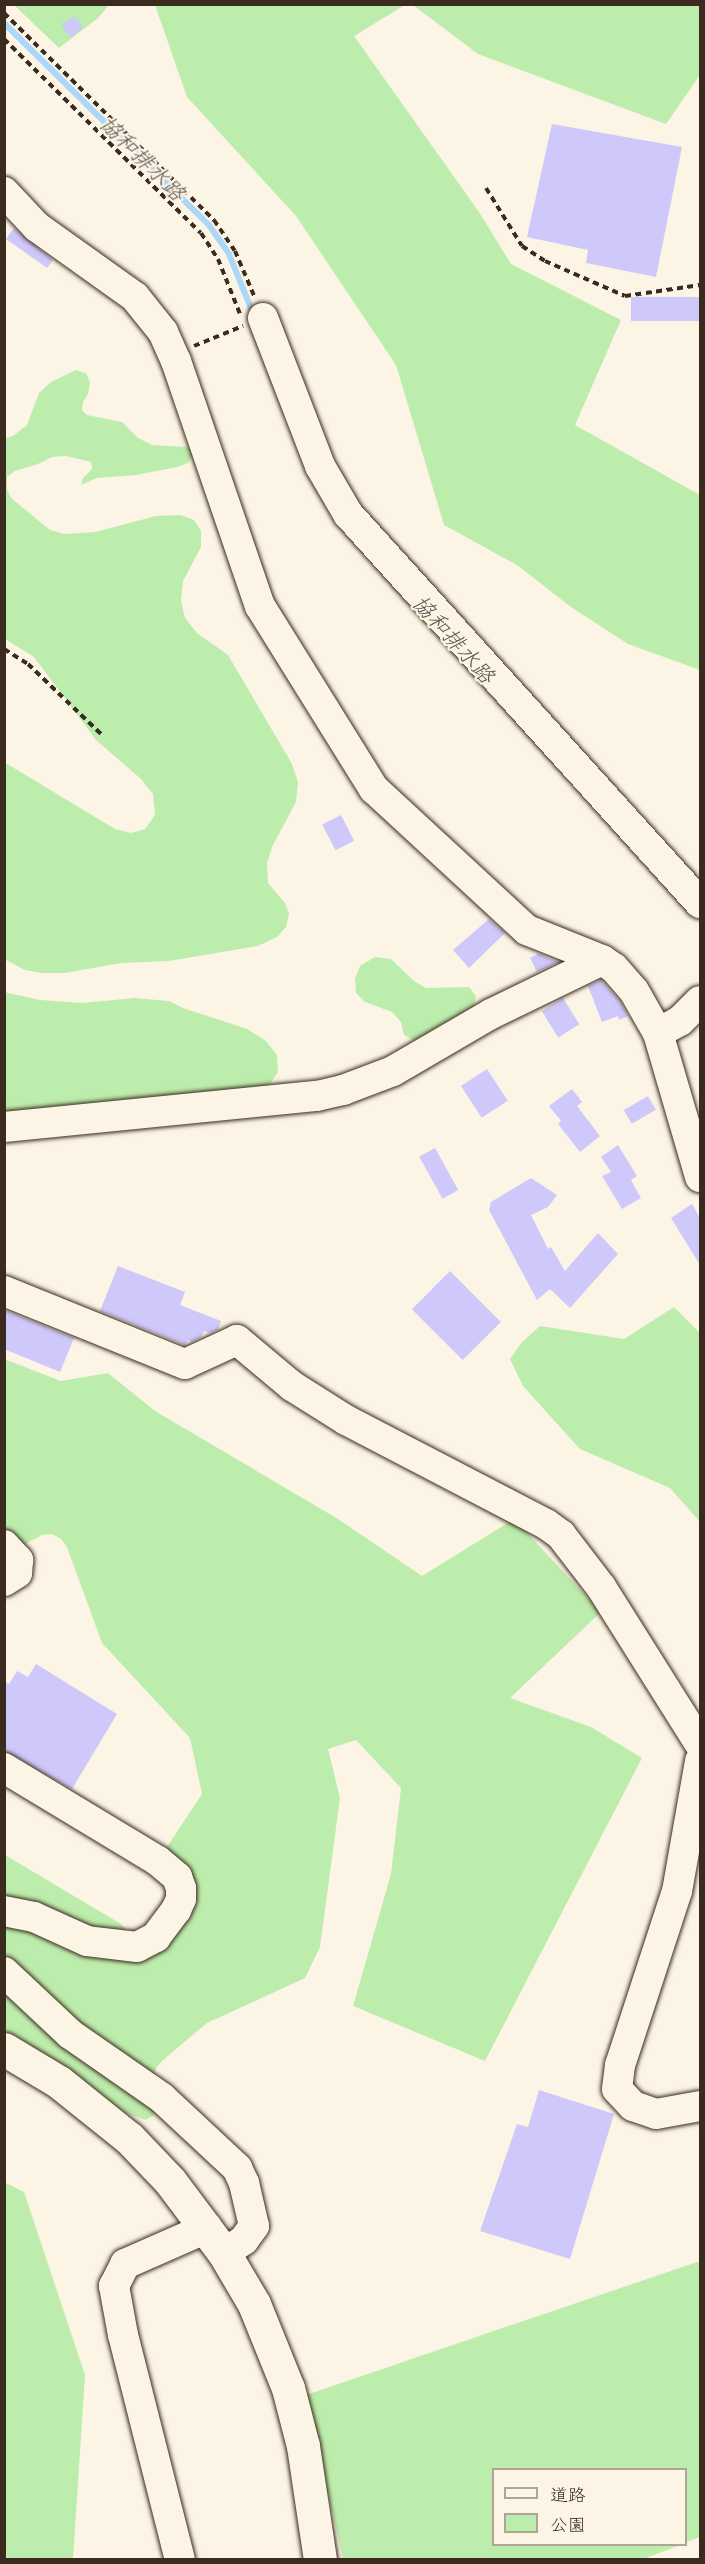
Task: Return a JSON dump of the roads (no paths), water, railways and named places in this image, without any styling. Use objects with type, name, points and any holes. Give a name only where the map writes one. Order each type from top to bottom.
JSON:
[{"type":"main road","points":[[4,2049],[59,2082],[129,2138],[170,2181],[216,2240],[254,2304],[288,2388],[307,2465],[320,2559]]},
{"type":"street","points":[[4,192],[37,227],[143,305],[164,332],[260,606],[374,789],[526,930],[602,960],[625,978],[658,1033],[700,1177]]},
{"type":"street","points":[[263,318],[320,466],[348,514],[700,903]]},
{"type":"street","points":[[4,1127],[317,1096],[343,1090],[393,1071],[491,1014],[602,960]]},
{"type":"street","points":[[658,1033],[680,1021],[700,1001]]},
{"type":"street","points":[[4,1291],[185,1364],[237,1341],[292,1386],[346,1420],[546,1524],[561,1535],[601,1587],[700,1744]]},
{"type":"street","points":[[4,1545],[18,1560],[17,1573],[4,1581]]},
{"type":"street","points":[[700,1761],[677,1892],[620,2065],[617,2089],[633,2106],[656,2114],[700,2106]]},
{"type":"street","points":[[4,1768],[158,1861],[177,1877],[181,1887],[177,1910],[156,1937],[137,1947],[87,1941],[34,1917],[4,1911]]},
{"type":"street","points":[[4,1972],[70,2034],[162,2098],[237,2168],[244,2183],[254,2226],[244,2240],[216,2240],[125,2264],[114,2286],[123,2335],[180,2559]]},
{"type":"waterway","name":"協和排水路","points":[[4,23],[209,225],[229,254],[253,313]]}]
